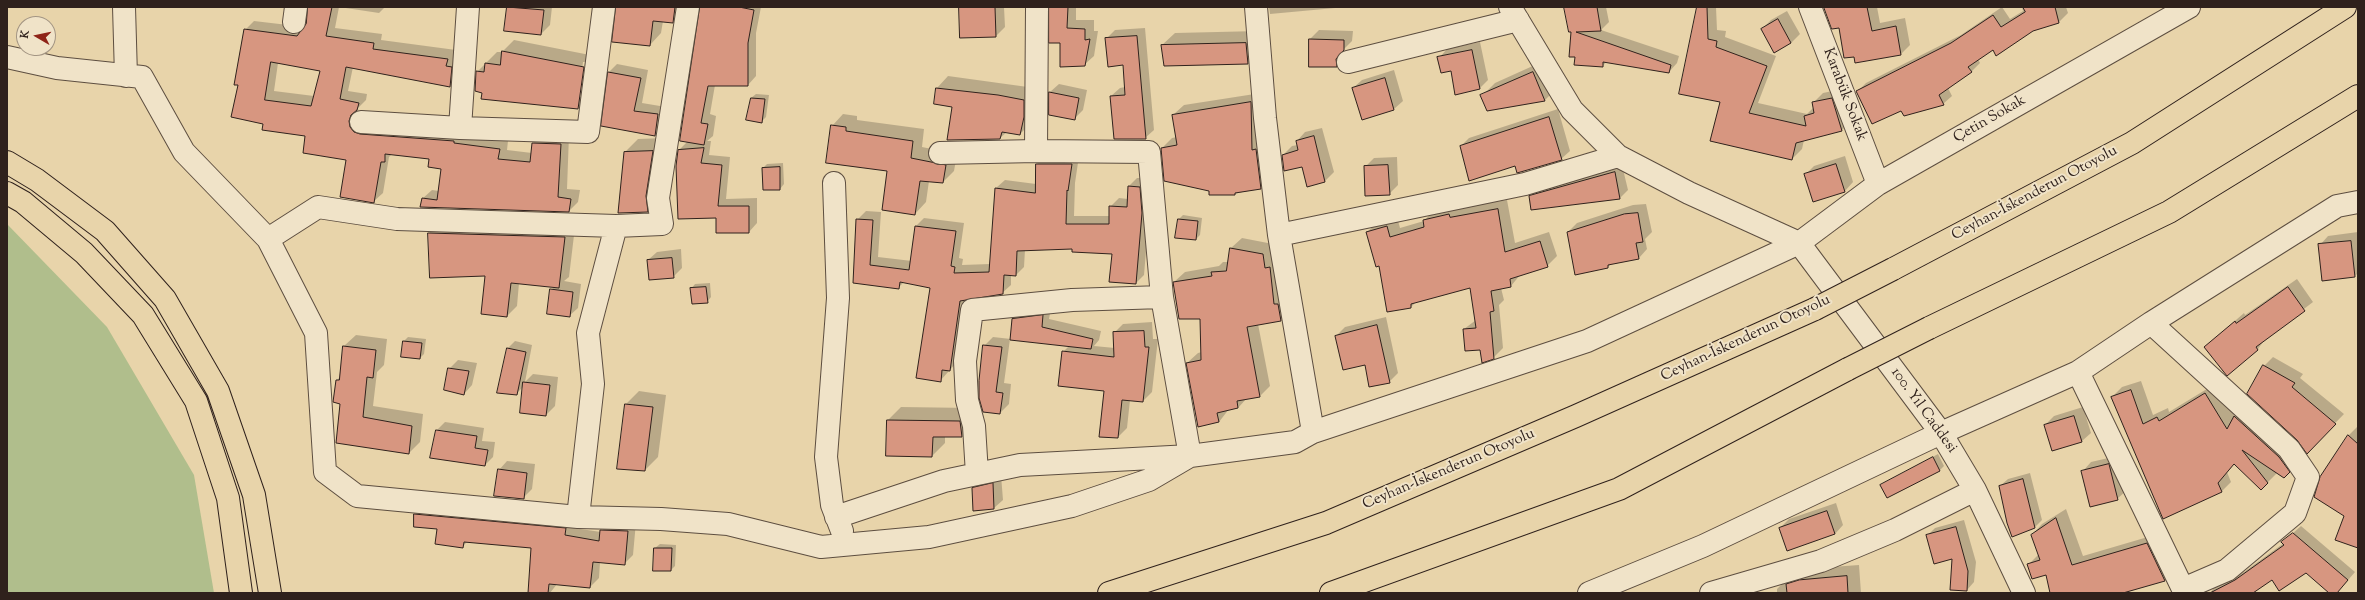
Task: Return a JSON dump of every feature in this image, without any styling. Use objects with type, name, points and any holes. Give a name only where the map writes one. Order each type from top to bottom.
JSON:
[{"type":"highway","name":"Ceyhan-İskenderun Otoyolu","points":[[1109,593],[1326,523],[1576,416],[1815,309],[2132,143],[2345,7]]},
{"type":"highway","points":[[1338,591],[1619,489],[1929,328],[2169,212],[2358,96]]},
{"type":"highway","points":[[7,162],[38,180],[105,231],[164,299],[218,391],[254,495],[270,593]]},
{"type":"highway","points":[[7,193],[23,202],[84,253],[143,315],[196,401],[228,498],[241,593]]},
{"type":"street","points":[[124,7],[126,76]]},
{"type":"street","points":[[460,128],[468,7]]},
{"type":"street","points":[[361,122],[460,128],[588,132],[604,7]]},
{"type":"street","points":[[268,239],[318,207],[398,218],[616,226],[662,224],[658,198],[688,7]]},
{"type":"street","points":[[1036,151],[1037,7]]},
{"type":"street","points":[[1256,7],[1265,118],[1279,235],[1312,432]]},
{"type":"street","name":"Karabük Sokak","points":[[1810,7],[1878,184]]},
{"type":"street","name":"Çetin Sokak","points":[[836,518],[944,481],[1020,465],[1190,456],[1295,442],[1312,432],[1587,341],[1799,243],[1878,184],[2189,7]]},
{"type":"street","points":[[1348,62],[1514,13],[1572,110],[1618,156],[1689,193],[1799,243]]},
{"type":"street","points":[[7,56],[57,68],[142,77],[184,152],[268,239],[316,333],[325,472],[357,496],[578,517],[661,519],[728,524],[821,548],[929,537],[1072,506],[1149,480],[1190,456],[1162,297],[1149,152],[1036,151],[940,153]]},
{"type":"street","points":[[1279,235],[1525,184],[1618,156]]},
{"type":"street","points":[[834,183],[838,298],[826,457],[832,505],[848,545]]},
{"type":"street","points":[[1589,593],[1703,546],[1941,433],[2078,372],[2151,323],[2337,206],[2358,202]]},
{"type":"street","points":[[578,517],[593,384],[588,333],[616,226]]},
{"type":"street","name":"100. Yıl Caddesi","points":[[1799,243],[1941,433],[1975,490],[2024,593]]},
{"type":"street","points":[[977,474],[974,426],[967,400],[965,361],[972,310],[1072,300],[1162,297]]},
{"type":"street","points":[[2078,372],[2183,589],[2227,570],[2296,513],[2308,477],[2289,448],[2151,323]]},
{"type":"street","points":[[1711,593],[1821,561],[1895,530],[1975,490]]},
{"type":"green space","points":[[7,224],[107,327],[194,475],[214,593],[7,593]]},
{"type":"building","points":[[308,7],[332,7],[326,36],[374,43],[373,49],[448,59],[446,66],[452,67],[450,87],[346,67],[340,99],[359,103],[357,110],[351,115],[349,121],[350,127],[354,132],[360,134],[454,141],[454,143],[500,149],[498,159],[530,162],[532,143],[561,144],[558,197],[571,199],[569,212],[420,207],[422,198],[437,200],[441,169],[428,167],[429,159],[385,154],[385,162],[381,162],[374,203],[340,197],[346,160],[303,153],[305,136],[262,130],[263,124],[231,117],[238,85],[234,85],[244,29],[297,36],[306,24]],"holes":[[[271,62],[320,71],[311,106],[265,100]]]},
{"type":"building","points":[[507,7],[544,10],[541,35],[504,31]]},
{"type":"building","points":[[616,7],[675,7],[673,23],[653,21],[650,46],[612,42]]},
{"type":"building","points":[[700,7],[739,7],[754,10],[748,43],[748,86],[708,86],[701,123],[708,124],[704,145],[680,141]]},
{"type":"building","points":[[959,7],[995,7],[996,37],[960,38]]},
{"type":"building","points":[[1049,7],[1068,7],[1067,28],[1085,29],[1085,40],[1090,39],[1085,66],[1060,67],[1060,43],[1049,43]]},
{"type":"building","points":[[1564,7],[1597,7],[1601,31],[1576,32],[1671,65],[1669,73],[1603,62],[1603,67],[1574,65],[1575,57],[1569,57],[1571,32],[1569,32]]},
{"type":"building","points":[[1697,7],[1707,7],[1708,39],[1717,41],[1716,47],[1767,66],[1749,113],[1806,126],[1804,116],[1814,113],[1812,102],[1832,98],[1842,131],[1796,143],[1792,160],[1710,141],[1720,102],[1679,94]]},
{"type":"building","points":[[1824,7],[1867,7],[1872,31],[1896,26],[1901,55],[1855,63],[1854,57],[1844,58],[1839,28],[1832,29]]},
{"type":"building","points":[[2023,7],[2055,7],[2059,23],[2033,31],[1996,56],[1993,50],[1968,67],[1972,72],[1939,95],[1944,105],[1904,116],[1901,111],[1872,124],[1856,91],[1951,43],[1993,15],[2001,27],[2025,12]]},
{"type":"building","points":[[1778,19],[1791,43],[1774,53],[1761,29]]},
{"type":"building","points":[[1137,36],[1146,139],[1114,139],[1110,96],[1125,95],[1123,65],[1108,67],[1105,38]]},
{"type":"building","points":[[1309,39],[1344,40],[1344,50],[1336,59],[1337,67],[1309,67]]},
{"type":"building","points":[[1246,43],[1248,64],[1164,66],[1161,45]]},
{"type":"building","points":[[1472,50],[1480,89],[1455,95],[1451,71],[1441,73],[1437,57]]},
{"type":"building","points":[[502,51],[584,67],[578,109],[481,99],[482,93],[475,91],[476,71],[484,72],[485,63],[500,65]]},
{"type":"building","points":[[608,72],[641,78],[634,111],[658,114],[655,136],[601,126]]},
{"type":"building","points":[[1533,72],[1545,101],[1487,111],[1480,95]]},
{"type":"building","points":[[1385,78],[1394,110],[1362,120],[1352,88]]},
{"type":"building","points":[[936,88],[998,95],[1024,100],[1024,117],[1020,135],[1002,132],[1000,139],[947,140],[952,107],[934,104]]},
{"type":"building","points":[[1049,92],[1079,98],[1075,120],[1049,115]]},
{"type":"building","points":[[751,98],[765,99],[762,123],[746,120]]},
{"type":"building","points":[[1251,102],[1252,150],[1256,149],[1261,189],[1235,193],[1235,195],[1209,195],[1209,191],[1164,181],[1161,148],[1177,145],[1172,115]]},
{"type":"building","points":[[1549,117],[1562,160],[1517,173],[1515,166],[1469,181],[1460,146]]},
{"type":"building","points":[[831,125],[846,127],[846,131],[913,141],[911,158],[946,165],[943,183],[920,181],[915,215],[882,210],[887,171],[826,163]]},
{"type":"building","points":[[1314,136],[1325,182],[1307,187],[1302,167],[1284,171],[1282,155],[1298,150],[1296,141]]},
{"type":"building","points":[[704,148],[701,163],[722,165],[718,206],[749,206],[749,233],[716,233],[716,218],[678,219],[676,166],[678,150]]},
{"type":"building","points":[[653,151],[646,196],[648,212],[618,213],[624,152]]},
{"type":"building","points":[[1036,164],[1072,164],[1068,191],[1067,190],[1066,224],[1109,224],[1109,206],[1127,207],[1128,186],[1140,187],[1142,213],[1136,284],[1109,282],[1112,254],[1072,252],[1072,249],[1017,251],[1016,276],[1004,275],[1003,294],[960,301],[950,371],[942,370],[941,382],[916,378],[930,288],[900,282],[899,289],[853,283],[856,219],[873,220],[870,265],[909,270],[915,226],[956,231],[951,266],[955,267],[954,273],[989,272],[995,188],[1035,193]]},
{"type":"building","points":[[1836,164],[1845,192],[1813,202],[1804,174]]},
{"type":"building","points":[[1388,165],[1390,195],[1365,196],[1364,166]]},
{"type":"building","points":[[780,167],[780,190],[763,190],[762,168]]},
{"type":"building","points":[[1615,172],[1620,199],[1531,210],[1529,196]]},
{"type":"building","points":[[1498,209],[1505,252],[1540,241],[1548,267],[1510,279],[1511,287],[1491,291],[1494,311],[1490,312],[1494,359],[1482,363],[1480,350],[1465,351],[1463,329],[1476,328],[1470,288],[1411,304],[1411,308],[1387,312],[1379,266],[1376,267],[1366,232],[1387,226],[1390,237],[1424,227],[1423,220],[1449,214],[1450,217]]},
{"type":"building","points":[[1638,213],[1643,242],[1636,243],[1639,259],[1608,265],[1608,268],[1575,275],[1567,232],[1624,214]]},
{"type":"building","points":[[1178,219],[1198,221],[1196,240],[1175,238]]},
{"type":"building","points":[[428,233],[565,237],[559,288],[511,283],[507,317],[481,314],[485,276],[430,278]]},
{"type":"building","points":[[2351,241],[2355,277],[2322,281],[2318,244]]},
{"type":"building","points":[[1230,248],[1263,254],[1265,268],[1270,267],[1274,304],[1278,304],[1281,321],[1247,327],[1260,397],[1237,401],[1238,408],[1217,413],[1219,422],[1198,427],[1186,363],[1201,360],[1200,319],[1179,319],[1173,282],[1212,276],[1211,272],[1226,271]]},
{"type":"building","points":[[672,258],[674,278],[649,280],[647,260]]},
{"type":"building","points":[[706,287],[708,303],[692,304],[690,288]]},
{"type":"building","points":[[2288,287],[2305,311],[2256,347],[2258,350],[2227,376],[2204,347],[2235,321],[2236,323]]},
{"type":"building","points":[[550,289],[573,292],[570,317],[547,314]]},
{"type":"building","points":[[1043,315],[1042,327],[1093,339],[1091,349],[1010,340],[1012,319]]},
{"type":"building","points":[[1377,325],[1390,383],[1369,387],[1365,365],[1343,370],[1335,336]]},
{"type":"building","points":[[1144,331],[1145,347],[1149,347],[1143,402],[1122,400],[1118,438],[1099,437],[1104,391],[1058,386],[1062,351],[1114,357],[1113,332]]},
{"type":"building","points":[[403,341],[422,343],[420,359],[401,357]]},
{"type":"building","points":[[983,345],[1002,347],[996,392],[1003,393],[1000,414],[983,412],[979,398],[979,381]]},
{"type":"building","points":[[343,346],[376,350],[373,378],[367,377],[363,417],[412,426],[409,454],[336,443],[340,404],[333,402],[336,380],[339,380]]},
{"type":"building","points":[[507,348],[526,352],[517,395],[497,393]]},
{"type":"building","points":[[2263,365],[2295,383],[2292,387],[2336,424],[2307,454],[2297,440],[2247,394]]},
{"type":"building","points":[[448,368],[469,371],[464,395],[444,390]]},
{"type":"building","points":[[523,382],[550,385],[546,416],[520,413]]},
{"type":"building","points":[[2131,390],[2143,424],[2157,417],[2159,421],[2205,393],[2227,429],[2234,416],[2279,457],[2290,472],[2284,478],[2242,450],[2268,483],[2261,490],[2234,464],[2218,483],[2222,492],[2163,519],[2111,397]]},
{"type":"building","points":[[625,404],[653,407],[645,471],[617,469]]},
{"type":"building","points":[[2074,416],[2082,442],[2052,451],[2044,425]]},
{"type":"building","points":[[887,420],[960,421],[962,437],[933,437],[932,457],[886,456]]},
{"type":"building","points":[[436,430],[477,436],[475,448],[488,450],[485,466],[430,458]]},
{"type":"building","points":[[2348,435],[2358,444],[2358,548],[2335,540],[2344,516],[2314,497],[2320,477]]},
{"type":"building","points":[[1933,457],[1940,471],[1887,498],[1880,485]]},
{"type":"building","points":[[2109,464],[2118,500],[2090,507],[2081,471]]},
{"type":"building","points":[[498,469],[527,473],[524,499],[494,496]]},
{"type":"building","points":[[2023,479],[2035,528],[2012,537],[2007,523],[1999,486]]},
{"type":"building","points":[[993,483],[994,509],[973,511],[972,488]]},
{"type":"building","points":[[1827,511],[1835,534],[1787,551],[1779,528]]},
{"type":"building","points":[[414,514],[566,528],[565,535],[599,541],[600,530],[628,531],[625,565],[593,562],[590,588],[549,584],[548,593],[528,593],[531,548],[464,542],[463,548],[435,544],[437,529],[414,527]]},
{"type":"building","points":[[2056,518],[2072,565],[2147,543],[2165,581],[2123,593],[2050,593],[2046,575],[2032,579],[2027,564],[2040,560],[2031,535]]},
{"type":"building","points":[[1956,527],[1968,571],[1967,591],[1950,590],[1952,559],[1934,564],[1926,535]]},
{"type":"building","points":[[2293,533],[2348,580],[2337,593],[2329,593],[2306,573],[2279,591],[2272,580],[2253,593],[2210,593],[2235,580],[2284,545],[2281,542]]},
{"type":"building","points":[[654,548],[672,548],[671,571],[653,571]]},
{"type":"building","points":[[1847,576],[1848,593],[1787,593],[1786,584],[1799,580]]}]
